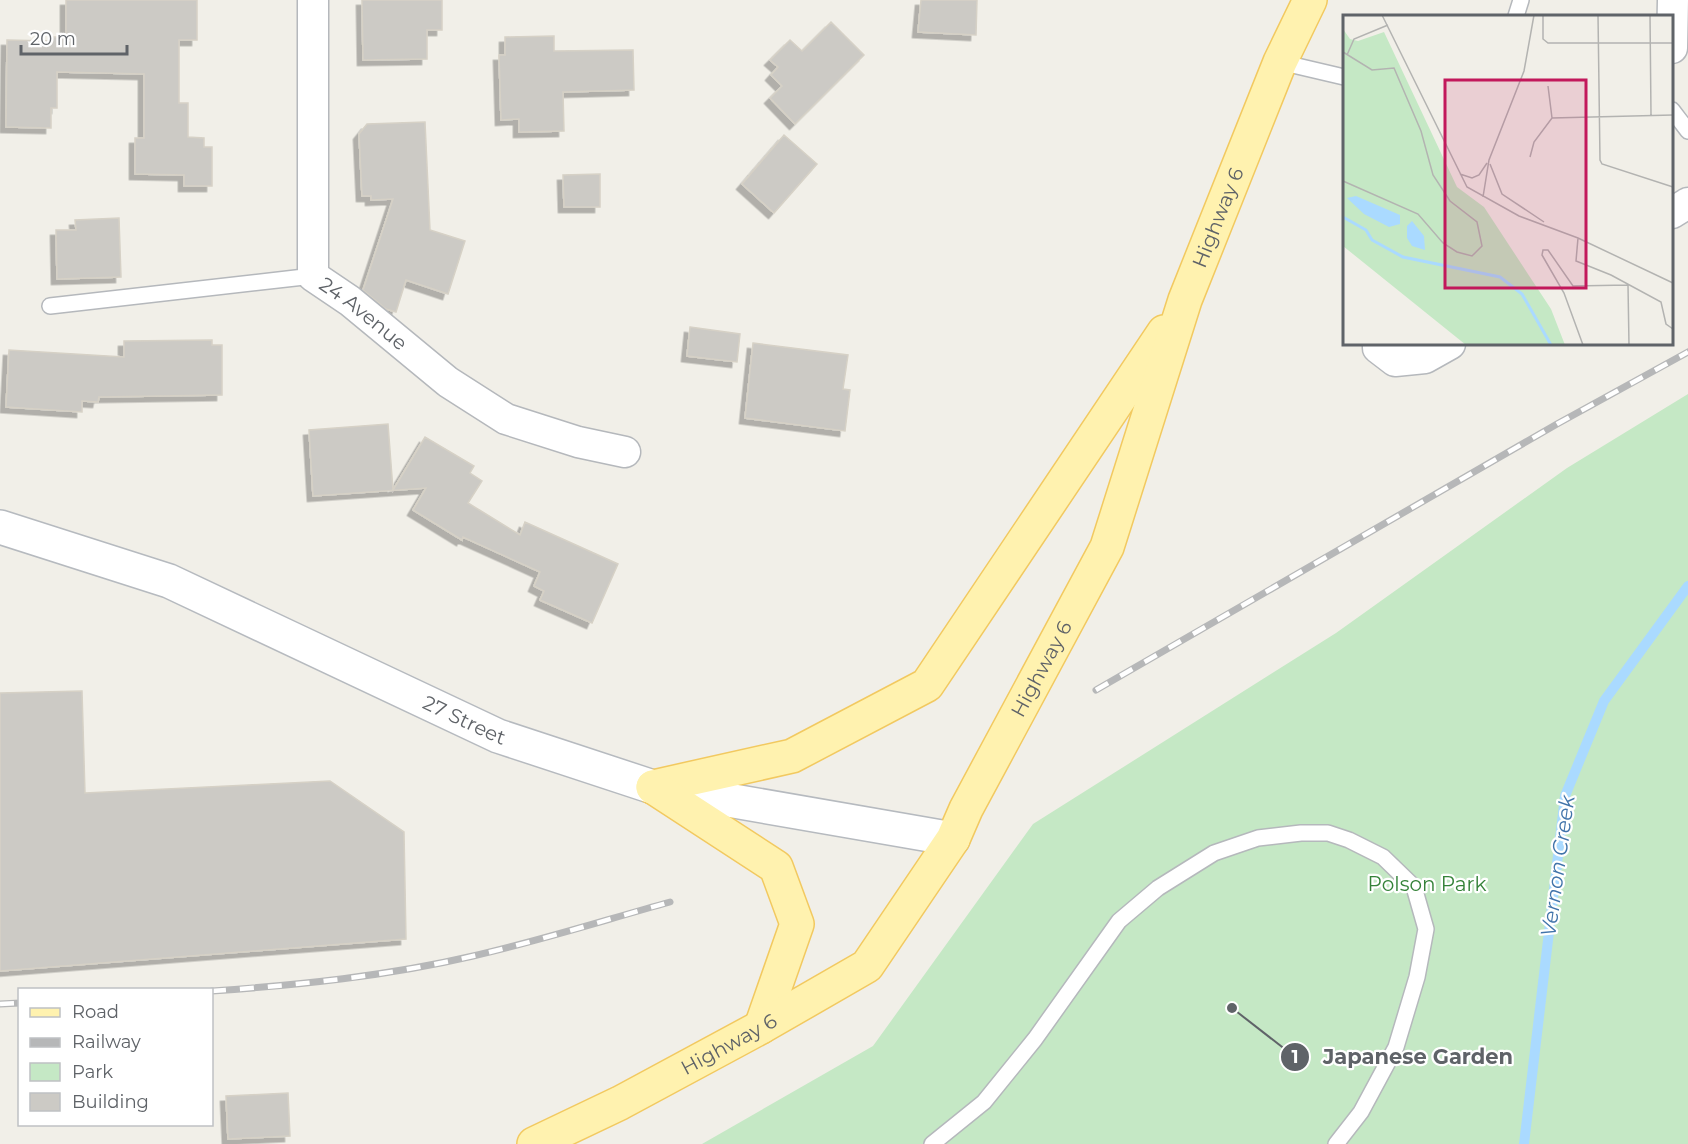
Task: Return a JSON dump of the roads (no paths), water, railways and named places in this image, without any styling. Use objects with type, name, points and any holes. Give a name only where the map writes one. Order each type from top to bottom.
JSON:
[{"type":"main road","name":"Highway 6","points":[[534,1144],[620,1103],[761,1027],[867,966],[953,839],[966,809],[1107,547],[1185,300],[1281,63],[1310,0]]},
{"type":"main road","points":[[653,787],[792,756],[927,685],[1185,300]]},
{"type":"main road","name":"27 Street","points":[[0,526],[169,580],[498,735],[653,787],[953,839]]},
{"type":"main road","points":[[653,787],[776,867],[797,924],[761,1027]]},
{"type":"street","name":"24 Avenue","points":[[314,0],[314,276],[350,301],[448,382],[506,419],[578,442],[625,452]]},
{"type":"street","points":[[1672,15],[1673,0]]},
{"type":"street","points":[[1673,212],[1688,203]]},
{"type":"street","points":[[1378,345],[1378,348],[1395,361],[1425,358],[1448,345]]},
{"type":"lane","points":[[1516,15],[1521,0]]},
{"type":"lane","points":[[1281,63],[1343,77]]},
{"type":"lane","points":[[1673,112],[1688,131]]},
{"type":"lane","points":[[50,306],[314,276]]},
{"type":"lane","points":[[932,1144],[984,1102],[1035,1039],[1119,921],[1158,888],[1214,853],[1258,838],[1301,833],[1328,833],[1383,856],[1414,887],[1426,929],[1417,977],[1396,1047],[1361,1112],[1336,1144]]},
{"type":"waterway","name":"Vernon Creek","points":[[1524,1144],[1565,796],[1604,701],[1688,586]]},
{"type":"railway","points":[[1096,690],[1557,424],[1688,352]]},
{"type":"railway","points":[[213,991],[343,979],[441,963],[522,944],[670,902]]},
{"type":"railway","points":[[0,1004],[18,1003]]},
{"type":"place","name":"Japanese Garden","points":[[1232,1008]]},
{"type":"park label","name":"Polson Park","points":[[1427,884]]}]
